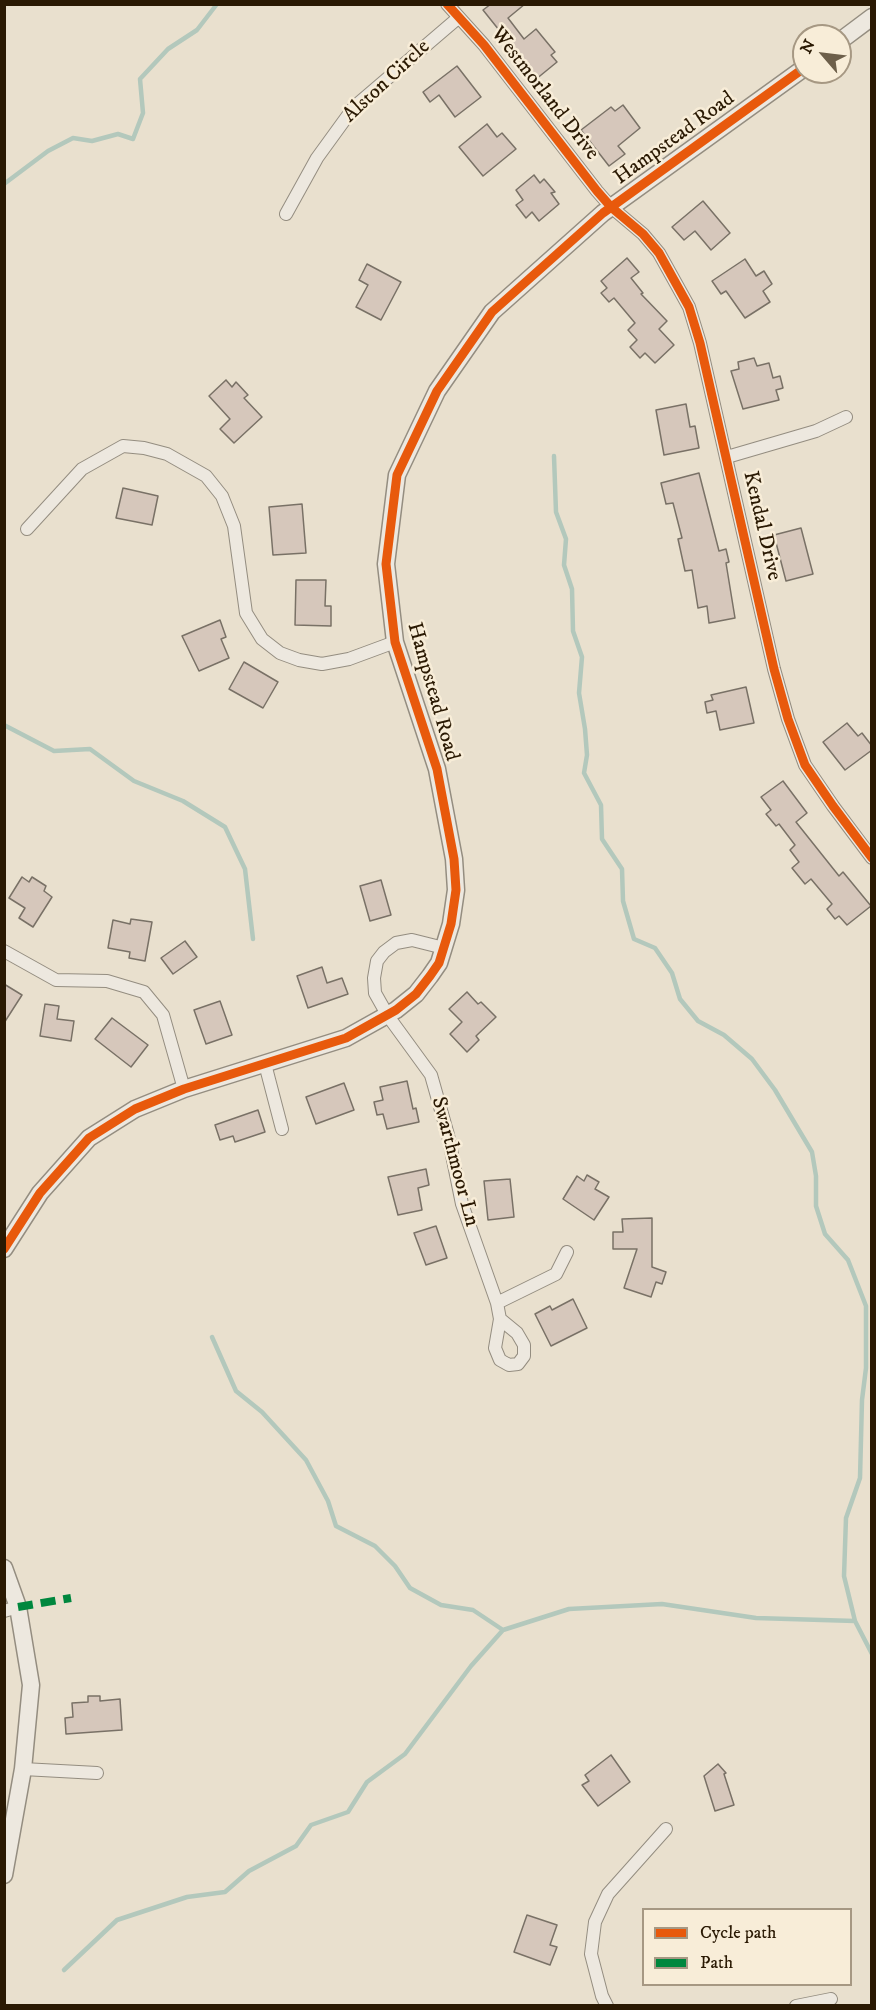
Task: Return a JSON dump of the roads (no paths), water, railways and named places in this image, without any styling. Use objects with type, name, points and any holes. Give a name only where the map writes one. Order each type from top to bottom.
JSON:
[{"type":"street","name":"Westmorland Drive","points":[[447,4],[484,45],[611,207]]},
{"type":"street","points":[[852,32],[872,17]]},
{"type":"street","name":"Alston Circle","points":[[286,214],[317,158],[354,107],[458,18]]},
{"type":"street","name":"Hampstead Road","points":[[4,1249],[40,1193],[89,1138],[135,1109],[184,1089],[346,1038],[388,1016],[416,994],[439,963],[451,924],[456,890],[454,859],[437,769],[395,642],[386,564],[397,475],[437,391],[492,312],[611,207],[792,77]]},
{"type":"street","name":"Kendal Drive","points":[[611,207],[643,234],[659,253],[689,307],[700,343],[774,669],[788,718],[806,765],[872,858]]},
{"type":"street","points":[[727,457],[816,431],[846,417]]},
{"type":"street","points":[[27,529],[82,469],[123,446],[144,448],[166,454],[206,476],[222,496],[234,525],[246,613],[262,639],[280,653],[299,660],[321,664],[349,660],[395,642]]},
{"type":"street","name":"Swarthmoor Ln","points":[[444,948],[412,940],[396,943],[377,961],[374,978],[375,993],[388,1016],[431,1076],[448,1135],[462,1204],[497,1304],[500,1319]]},
{"type":"street","points":[[4,951],[56,980],[107,981],[144,992],[164,1015],[184,1089]]},
{"type":"street","points":[[265,1064],[282,1129]]},
{"type":"street","points":[[497,1304],[556,1274],[567,1252]]},
{"type":"street","points":[[4,1568],[11,1609],[31,1685],[23,1769],[4,1875]]},
{"type":"street","points":[[23,1769],[97,1773]]},
{"type":"street","points":[[607,2006],[602,1996],[591,1954],[595,1922],[608,1894],[666,1829]]},
{"type":"street","points":[[796,2006],[831,1999]]},
{"type":"waterway","points":[[4,184],[48,151],[73,138],[92,141],[118,134],[133,139],[143,113],[140,79],[168,49],[197,30],[217,4]]},
{"type":"waterway","points":[[554,456],[556,512],[566,539],[564,565],[572,589],[573,631],[582,657],[579,693],[587,755],[584,773],[601,805],[602,839],[622,869],[623,901],[634,939],[655,948],[672,973],[680,999],[698,1021],[724,1035],[752,1059],[775,1090],[812,1152],[816,1176],[816,1206],[825,1234],[848,1260],[866,1306],[866,1368],[862,1400],[860,1478],[846,1518],[844,1576],[855,1621],[872,1654]]},
{"type":"waterway","points":[[4,725],[54,751],[90,749],[134,781],[183,801],[225,827],[245,869],[253,939]]},
{"type":"waterway","points":[[212,1337],[236,1391],[262,1412],[306,1460],[328,1501],[336,1526],[375,1546],[395,1566],[410,1588],[441,1605],[473,1610],[503,1630],[569,1609],[662,1604],[756,1618],[855,1621]]},
{"type":"waterway","points":[[64,1970],[117,1920],[187,1897],[225,1892],[249,1871],[296,1846],[311,1825],[348,1812],[367,1782],[405,1754],[471,1666],[503,1630]]}]
